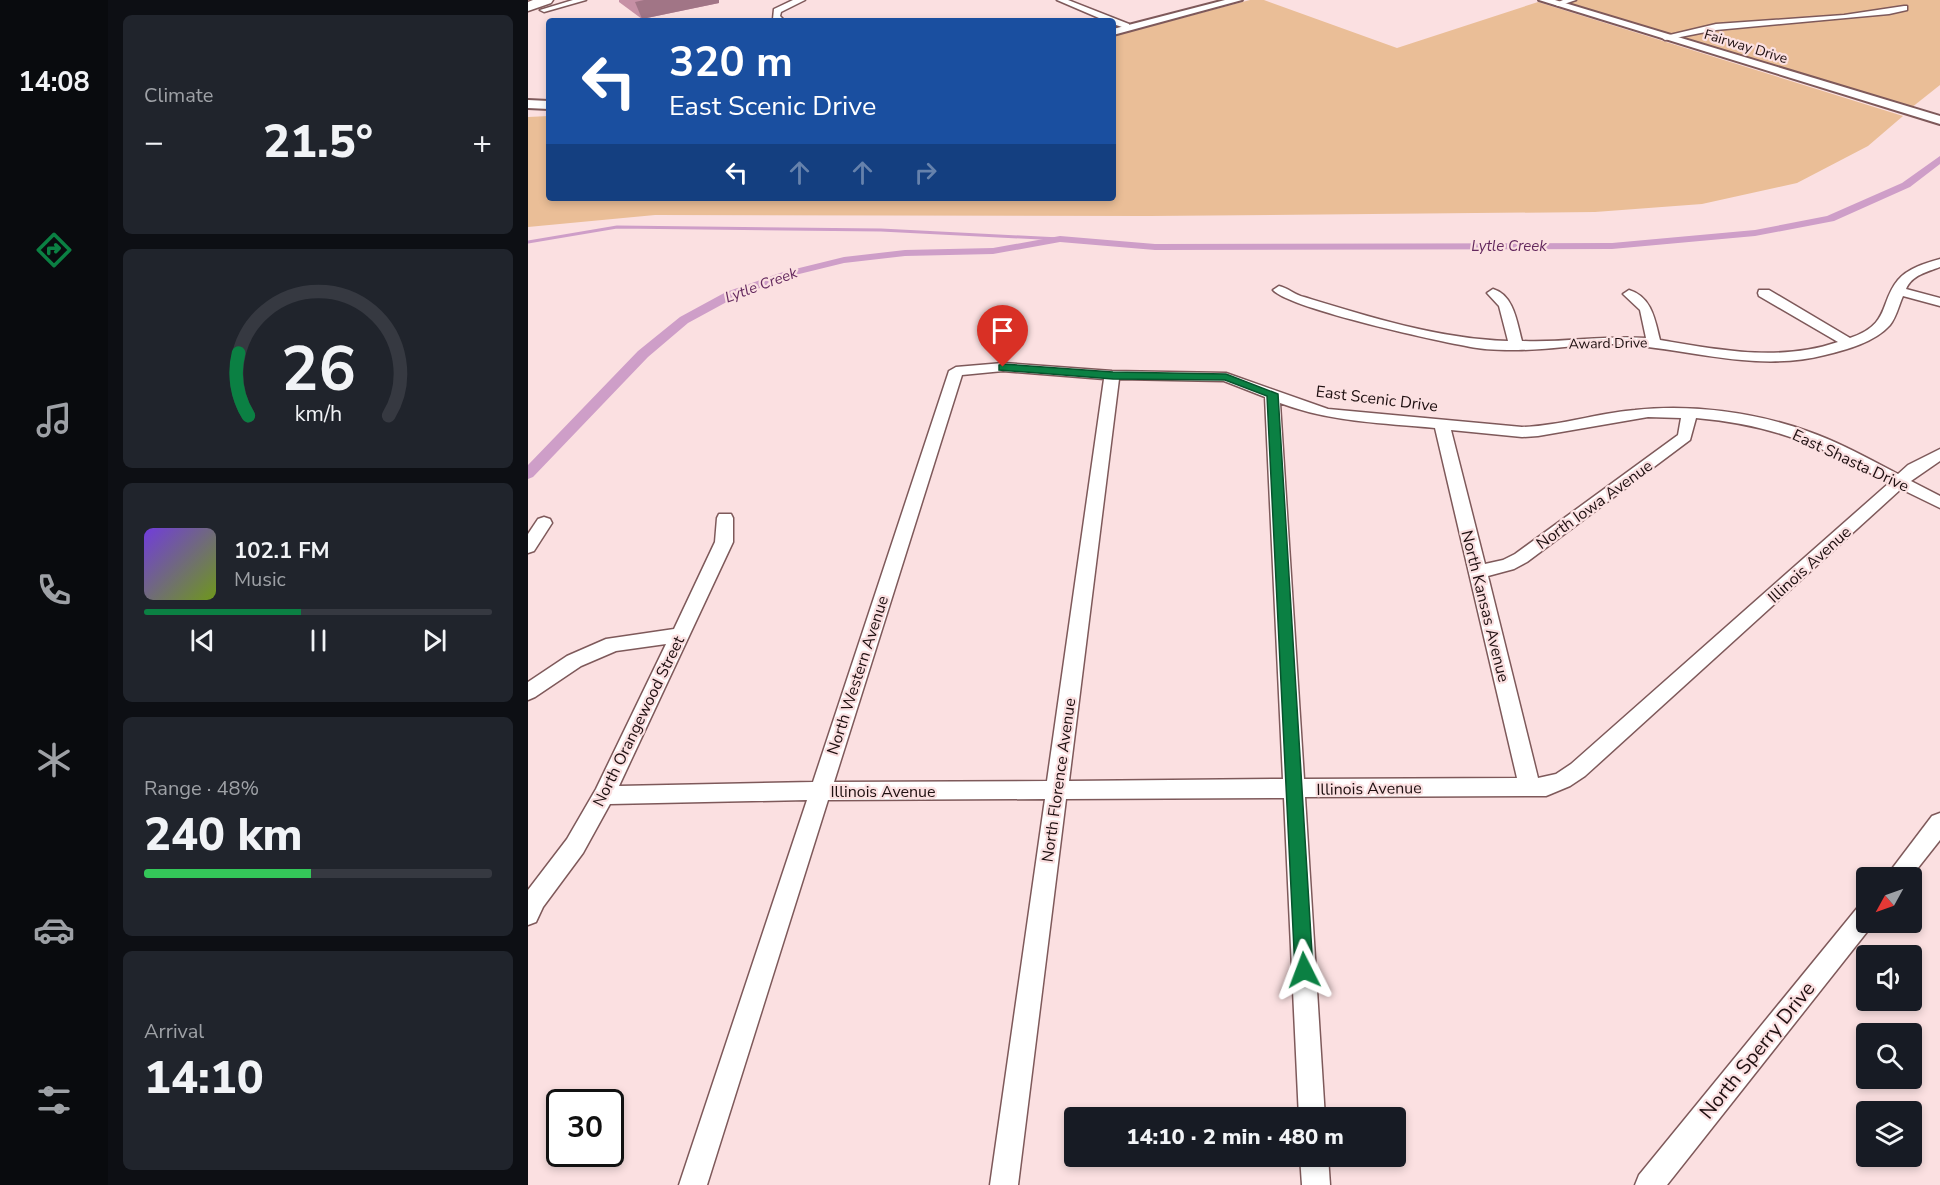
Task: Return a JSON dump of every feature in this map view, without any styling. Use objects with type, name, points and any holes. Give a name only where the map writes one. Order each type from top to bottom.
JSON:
[{"type":"highway","points":[[528,2],[537,0]]},
{"type":"highway","points":[[528,7],[546,0]]},
{"type":"street","points":[[550,15],[544,10],[582,0]]},
{"type":"street","points":[[778,18],[777,11],[785,5],[801,0]]},
{"type":"street","points":[[1061,0],[1101,18]]},
{"type":"street","points":[[1116,31],[1237,0]]},
{"type":"street","name":"Fairway Drive","points":[[1544,0],[1940,120]]},
{"type":"street","points":[[1558,4],[1572,0]]},
{"type":"street","points":[[1665,37],[1716,27],[1844,17],[1904,8],[1888,3]]},
{"type":"street","points":[[1116,23],[1126,26],[1126,29]]},
{"type":"street","points":[[1116,27],[1126,29]]},
{"type":"street","points":[[528,104],[546,105]]},
{"type":"street","name":"Award Drive","points":[[1279,290],[1296,299],[1401,328],[1478,344],[1516,346],[1605,340],[1654,343],[1731,356],[1765,358],[1807,355],[1849,343],[1882,327],[1903,282],[1915,272],[1940,263]]},
{"type":"street","points":[[1898,291],[1940,302]]},
{"type":"street","points":[[1493,293],[1505,305],[1516,346]]},
{"type":"street","points":[[1764,293],[1849,343]]},
{"type":"street","points":[[1629,294],[1646,309],[1654,343]]},
{"type":"street","name":"East Scenic Drive","points":[[956,371],[1003,367],[1113,375],[1226,377],[1328,413],[1538,432],[1630,415],[1689,414]]},
{"type":"street","name":"North Western Avenue","points":[[693,1185],[956,371]]},
{"type":"street","name":"North Florence Avenue","points":[[1004,1185],[1113,375]]},
{"type":"street","points":[[1272,394],[1311,1107]]},
{"type":"street","name":"East Shasta Drive","points":[[1689,414],[1738,418],[1789,430],[1822,442],[1940,503]]},
{"type":"street","name":"North Iowa Avenue","points":[[1477,572],[1508,565],[1521,558],[1685,437],[1689,414]]},
{"type":"street","name":"North Kansas Avenue","points":[[1442,424],[1530,787]]},
{"type":"street","name":"Illinois Avenue","points":[[604,795],[820,791],[1546,787],[1578,770],[1914,469],[1940,454]]},
{"type":"street","name":"North Orangewood Street","points":[[528,914],[534,900],[575,846],[604,795],[724,542],[725,518]]},
{"type":"street","points":[[528,547],[544,523]]},
{"type":"street","points":[[528,692],[574,661],[613,644],[679,635]]},
{"type":"street","points":[[1905,867],[1940,823]]},
{"type":"street","name":"North Sperry Drive","points":[[1648,1185],[1856,927]]},
{"type":"street","points":[[1315,1167],[1316,1185]]},
{"type":"shaded area","points":[[1250,0],[1264,0],[1397,48],[1538,2],[1903,116],[1868,146],[1797,183],[1702,204],[1595,212],[1149,216],[655,215],[528,227],[528,117],[546,116],[546,201],[1116,201],[1116,35]]},
{"type":"shaded area","points":[[1554,0],[1940,0],[1940,85],[1911,108]]},
{"type":"waterway","name":"Lytle Creek","points":[[528,474],[643,354],[684,320],[730,295],[787,274],[844,260],[905,253],[993,251],[1060,239],[1155,247],[1612,246],[1755,233],[1830,219],[1906,185],[1940,159]]},
{"type":"waterway","name":"Lytle Creek","points":[[528,242],[617,227],[881,230],[1060,239]]},
{"type":"route","points":[[1003,367],[1113,375],[1226,377],[1272,394],[1304,970]]}]
